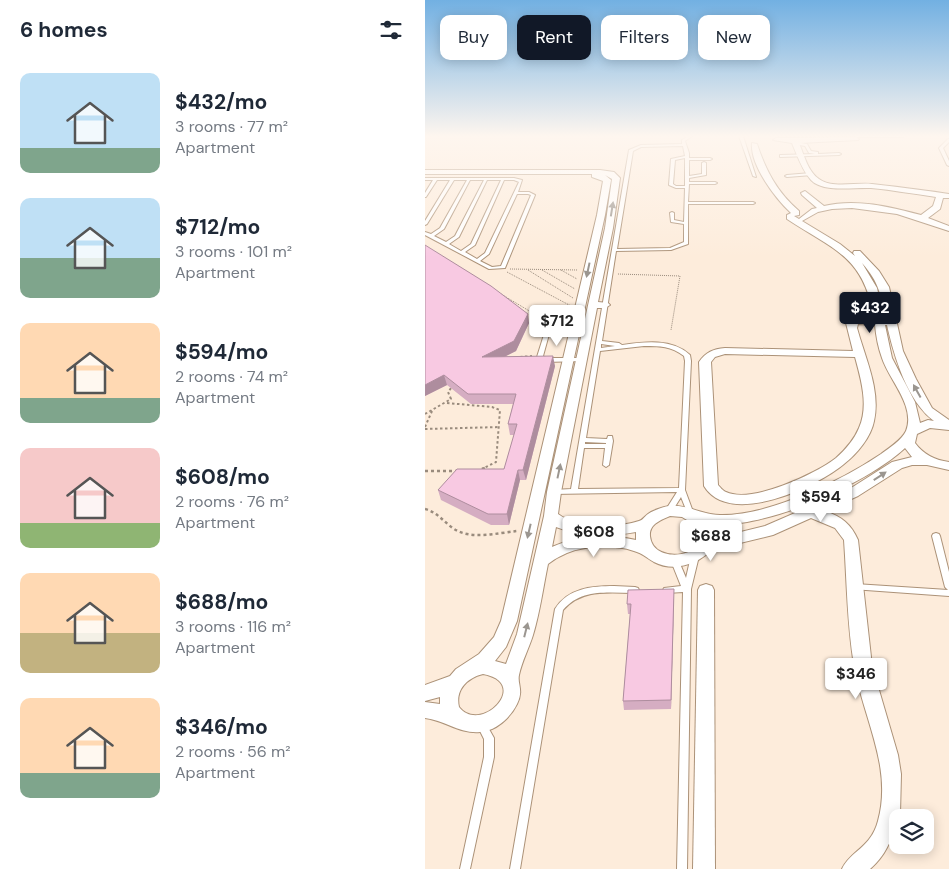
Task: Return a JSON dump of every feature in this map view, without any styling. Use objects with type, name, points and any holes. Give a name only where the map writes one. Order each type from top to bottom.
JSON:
[{"type":"street","points":[[510,676],[525,634],[551,516],[554,492],[592,305],[602,272],[606,178],[600,177]]},
{"type":"street","points":[[766,177],[777,195],[797,215],[856,256],[876,273],[884,287],[890,322],[903,365],[927,410],[949,426]]},
{"type":"street","points":[[813,177],[817,181],[829,185],[870,186],[937,197],[949,196]]},
{"type":"street","points":[[805,193],[815,198],[823,209]]},
{"type":"street","points":[[923,218],[937,207],[937,197]]},
{"type":"street","points":[[797,215],[843,206],[875,207],[923,218],[949,229]]},
{"type":"street","points":[[856,256],[870,282],[888,360],[914,416],[909,443],[913,450],[929,462]]},
{"type":"street","points":[[425,693],[455,682],[473,669],[492,653],[507,629],[577,322],[602,272]]},
{"type":"street","points":[[592,305],[605,305]]},
{"type":"street","points":[[859,354],[725,351],[714,353],[705,362],[711,486],[716,493],[730,498],[766,495],[800,485],[839,462],[860,438],[868,420],[868,389],[859,354],[851,323],[857,321],[890,322]]},
{"type":"street","points":[[558,401],[573,401]]},
{"type":"street","points":[[647,550],[641,538],[645,525],[655,516],[669,511],[687,512],[713,521],[775,511],[844,482],[899,448],[912,434],[928,424],[949,426]]},
{"type":"street","points":[[540,562],[558,549],[580,543],[624,543],[647,550],[655,556],[675,561],[700,551],[768,531],[837,501],[897,465],[912,461],[949,466]]},
{"type":"street","points":[[839,462],[847,467],[862,471]]},
{"type":"street","points":[[828,470],[840,476],[844,482]]},
{"type":"street","points":[[837,501],[835,509],[839,522]]},
{"type":"street","points":[[775,511],[782,517],[783,523]]},
{"type":"street","points":[[809,512],[839,522],[845,528],[851,540],[865,677],[890,756],[893,784],[892,804],[886,834],[875,850],[853,869]]},
{"type":"street","points":[[551,516],[560,524],[573,529],[623,529],[645,525]]},
{"type":"street","points":[[697,516],[709,531],[709,539],[700,551]]},
{"type":"street","points":[[739,517],[749,536]]},
{"type":"street","points":[[704,869],[706,590]]},
{"type":"street","points":[[425,710],[437,710],[461,722],[471,724],[481,724],[493,720],[503,712],[510,704],[513,694],[513,684],[510,676],[494,666],[473,669]]},
{"type":"street","points":[[454,717],[449,709],[448,700],[455,682]]},
{"type":"lane","points":[[425,196],[437,177]]},
{"type":"lane","points":[[425,224],[437,177]]},
{"type":"lane","points":[[425,179],[437,177],[521,181],[487,254],[477,261]]},
{"type":"lane","points":[[574,491],[605,305],[602,272],[615,250],[627,177]]},
{"type":"lane","points":[[672,177],[671,185],[675,187],[715,183]]},
{"type":"lane","points":[[615,250],[671,249],[682,246],[686,242],[686,177],[690,177]]},
{"type":"lane","points":[[431,236],[442,229],[469,179]]},
{"type":"lane","points":[[446,244],[457,237],[486,179]]},
{"type":"lane","points":[[462,252],[473,245],[503,179]]},
{"type":"lane","points":[[425,233],[477,261],[498,268],[505,264],[533,195],[516,192]]},
{"type":"lane","points":[[686,203],[753,204]]},
{"type":"lane","points":[[672,213],[672,221],[686,223]]},
{"type":"lane","points":[[577,322],[551,325],[548,328],[540,357],[545,360],[581,360]]},
{"type":"lane","points":[[599,342],[620,346]]},
{"type":"lane","points":[[598,350],[620,346],[663,345],[676,348],[687,355],[682,490],[689,510],[697,516]]},
{"type":"lane","points":[[583,443],[610,441],[606,465]]},
{"type":"lane","points":[[554,492],[682,490]]},
{"type":"lane","points":[[669,511],[682,490]]},
{"type":"lane","points":[[936,536],[949,587]]},
{"type":"lane","points":[[682,869],[687,589],[700,551]]},
{"type":"lane","points":[[675,561],[687,589]]},
{"type":"lane","points":[[855,587],[949,593]]},
{"type":"lane","points":[[515,869],[559,609],[567,598],[579,592],[687,589]]},
{"type":"lane","points":[[465,869],[489,757],[489,738],[481,724]]},
{"type":"path","points":[[498,268],[559,269],[680,276],[671,330]]},
{"type":"path","points":[[498,268],[571,306]]},
{"type":"path","points":[[526,269],[573,298]]},
{"type":"path","points":[[539,269],[576,289]]},
{"type":"path","points":[[559,269],[579,280]]},
{"type":"path","points":[[494,289],[551,325]]},
{"type":"path","points":[[513,358],[525,356],[540,357]]},
{"type":"path","points":[[425,414],[447,403],[451,399],[448,392],[450,388],[456,385]]},
{"type":"path","points":[[447,403],[492,407],[500,410],[496,462],[489,468],[478,471]]},
{"type":"path","points":[[432,411],[425,428],[499,427]]},
{"type":"path","points":[[425,471],[460,471]]},
{"type":"path","points":[[425,508],[459,532],[472,534],[529,531]]},
{"type":"building","points":[[425,245],[491,286],[528,314],[514,341],[482,357],[553,356],[523,470],[518,470],[507,514],[488,514],[438,490],[457,469],[504,469],[517,424],[508,424],[516,394],[468,394],[444,375],[425,385]]},
{"type":"building","points":[[674,589],[671,700],[623,701],[631,604],[627,604],[628,590]]}]
